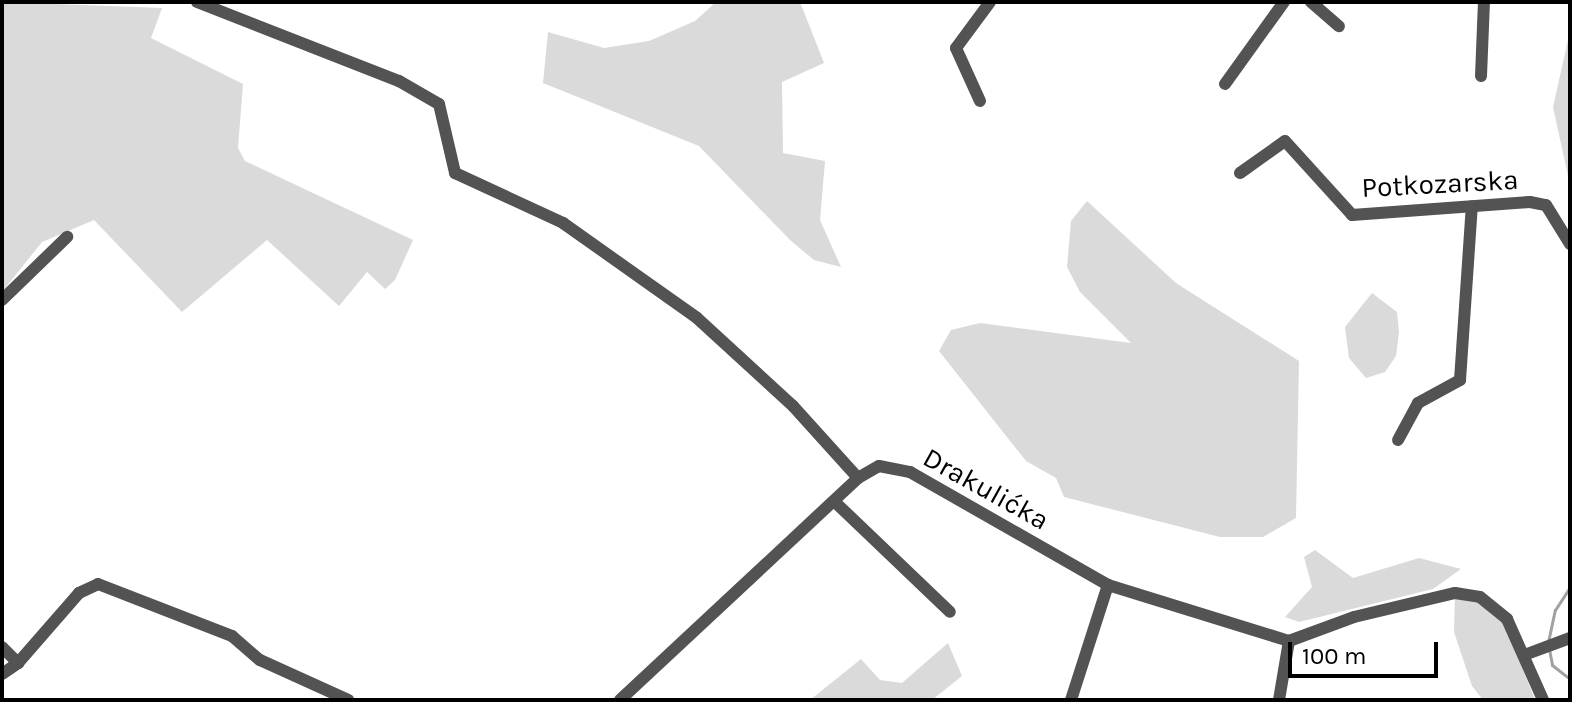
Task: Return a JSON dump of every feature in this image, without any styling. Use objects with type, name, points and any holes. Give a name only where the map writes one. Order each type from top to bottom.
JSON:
[{"type":"street","points":[[197,2],[399,81],[439,104],[455,173],[563,223],[697,318],[793,406],[858,478],[837,504],[620,700]]},
{"type":"street","points":[[980,101],[956,48],[990,2]]},
{"type":"street","points":[[1225,84],[1284,2]]},
{"type":"street","points":[[1311,2],[1339,26]]},
{"type":"street","points":[[1481,76],[1484,2]]},
{"type":"street","name":"Potkozarska","points":[[1240,173],[1285,141],[1352,215],[1472,206],[1546,205],[1569,243]]},
{"type":"street","points":[[1398,440],[1418,403],[1460,380],[1472,206]]},
{"type":"street","points":[[2,300],[67,237]]},
{"type":"street","name":"Drakulićka","points":[[858,478],[879,466],[910,472],[1108,585],[1289,641]]},
{"type":"street","points":[[837,504],[950,612]]},
{"type":"street","points":[[2,674],[18,663],[79,593],[98,584],[232,636],[260,660],[348,700]]},
{"type":"street","points":[[1071,700],[1108,585]]},
{"type":"street","points":[[1279,700],[1289,641],[1455,593],[1497,605],[1527,654],[1543,700]]},
{"type":"street","points":[[1527,654],[1570,638]]},
{"type":"street","points":[[2,647],[18,663]]},
{"type":"shaded area","points":[[2,2],[162,8],[151,38],[243,84],[238,148],[245,161],[413,240],[395,280],[385,289],[367,272],[339,306],[267,240],[182,312],[94,220],[42,242],[2,292]]},
{"type":"shaded area","points":[[716,2],[800,2],[824,63],[782,82],[783,153],[825,161],[820,220],[841,267],[814,260],[790,240],[699,146],[543,83],[548,32],[604,48],[649,41],[695,21]]},
{"type":"shaded area","points":[[1570,31],[1570,185],[1553,107]]},
{"type":"shaded area","points":[[1087,201],[1176,283],[1299,361],[1296,518],[1263,537],[1220,537],[1064,497],[1056,478],[1026,461],[939,351],[951,330],[980,323],[1131,343],[1080,292],[1067,267],[1071,221]]},
{"type":"shaded area","points":[[1372,293],[1397,312],[1399,332],[1396,356],[1385,372],[1366,378],[1349,358],[1345,327]]},
{"type":"shaded area","points":[[1315,550],[1353,578],[1419,558],[1461,569],[1433,589],[1299,622],[1285,617],[1312,587],[1304,557]]},
{"type":"shaded area","points":[[1455,593],[1497,605],[1535,700],[1483,700],[1472,686],[1454,632]]},
{"type":"shaded area","points":[[948,643],[962,676],[932,700],[810,700],[861,659],[880,680],[902,683]]},
{"type":"waterway","points":[[1570,177],[1570,230]]},
{"type":"waterway","points":[[1548,642],[1555,610],[1570,587]]},
{"type":"waterway","points":[[1549,649],[1552,665],[1570,679]]}]
